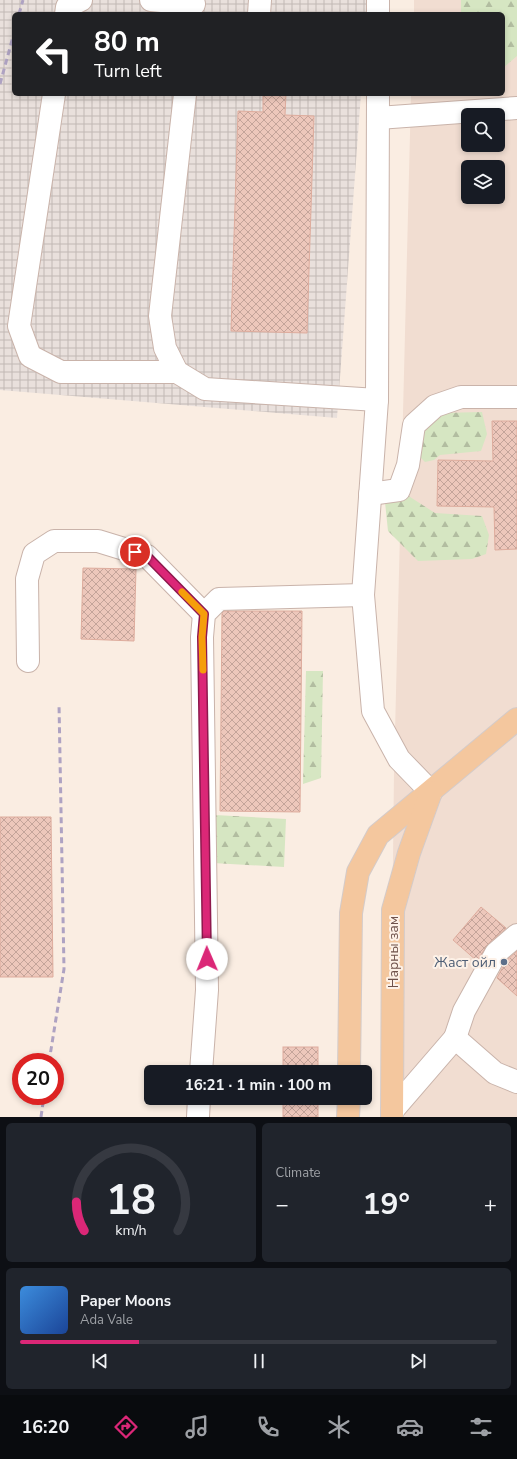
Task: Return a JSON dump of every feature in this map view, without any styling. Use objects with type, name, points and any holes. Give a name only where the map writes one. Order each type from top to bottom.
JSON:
[{"type":"main road","name":"Нарны зам","points":[[349,1065],[351,913],[358,872],[378,835],[517,719]]},
{"type":"main road","name":"Нарны зам","points":[[392,1114],[393,910],[409,853],[431,792]]},
{"type":"main road","points":[[348,1117],[349,1105]]},
{"type":"lane","points":[[66,12],[67,7],[81,0]]},
{"type":"lane","points":[[151,0],[194,6]]},
{"type":"lane","points":[[260,0],[260,12]]},
{"type":"lane","points":[[378,0],[378,12]]},
{"type":"lane","points":[[54,96],[19,326],[30,356],[61,372],[177,372],[205,389],[377,400]]},
{"type":"lane","points":[[177,372],[165,348],[160,316],[185,96]]},
{"type":"lane","points":[[378,96],[377,400],[363,595],[373,711],[399,759],[431,792]]},
{"type":"lane","points":[[378,118],[517,108]]},
{"type":"lane","points":[[370,494],[399,490],[408,465],[414,425],[434,406],[461,397],[517,397]]},
{"type":"lane","points":[[28,661],[27,579],[34,554],[54,542],[98,541],[147,556],[204,614]]},
{"type":"lane","points":[[202,1065],[207,990],[202,637],[204,614],[219,599],[363,595]]},
{"type":"lane","points":[[392,1114],[455,1038],[464,1011],[496,953],[517,935]]},
{"type":"lane","points":[[455,1038],[495,1073],[517,1082]]},
{"type":"lane","points":[[198,1117],[199,1105]]},
{"type":"shaded area","points":[[0,0],[368,0],[367,12],[12,12],[12,96],[361,96],[337,418],[0,390]]},
{"type":"shaded area","points":[[414,0],[517,0],[517,1117],[390,1117],[394,772],[411,96],[505,96],[505,12],[414,12]]},
{"type":"green space","points":[[461,0],[517,0],[517,56],[505,66],[505,12],[461,12]]},
{"type":"green space","points":[[482,412],[487,434],[481,451],[440,455],[434,460],[425,462],[417,454],[415,443],[440,413]]},
{"type":"green space","points":[[407,495],[435,513],[482,516],[489,535],[486,554],[472,559],[418,561],[388,531],[385,502]]},
{"type":"green space","points":[[306,671],[323,671],[321,778],[303,784]]},
{"type":"green space","points":[[215,815],[286,819],[284,867],[213,863]]},
{"type":"building","points":[[263,96],[286,96],[285,115],[314,116],[307,333],[231,331],[238,111],[263,112]]},
{"type":"building","points":[[492,421],[517,421],[517,549],[495,550],[494,507],[437,506],[438,460],[493,461]]},
{"type":"building","points":[[83,568],[136,569],[134,641],[81,639]]},
{"type":"building","points":[[224,611],[302,611],[300,812],[220,811],[222,613]]},
{"type":"building","points":[[0,817],[51,817],[53,977],[0,977]]},
{"type":"building","points":[[481,907],[506,928],[488,944],[477,961],[453,940]]},
{"type":"building","points":[[517,951],[517,996],[497,978],[506,961]]},
{"type":"building","points":[[283,1047],[318,1047],[318,1065],[283,1065]]},
{"type":"building","points":[[283,1105],[318,1105],[318,1117],[283,1117]]},
{"type":"railway","points":[[20,12],[23,0]]},
{"type":"railway","points":[[0,84],[12,40]]},
{"type":"railway","points":[[50,1053],[64,969],[59,704]]},
{"type":"railway","points":[[41,1117],[43,1105]]},
{"type":"slow traffic","points":[[182,592],[204,614],[202,637],[203,670]]},
{"type":"place","name":"Жаст ойл","points":[[504,962]]},
{"type":"route","points":[[135,552],[147,556],[204,614],[202,637],[207,959]]}]
